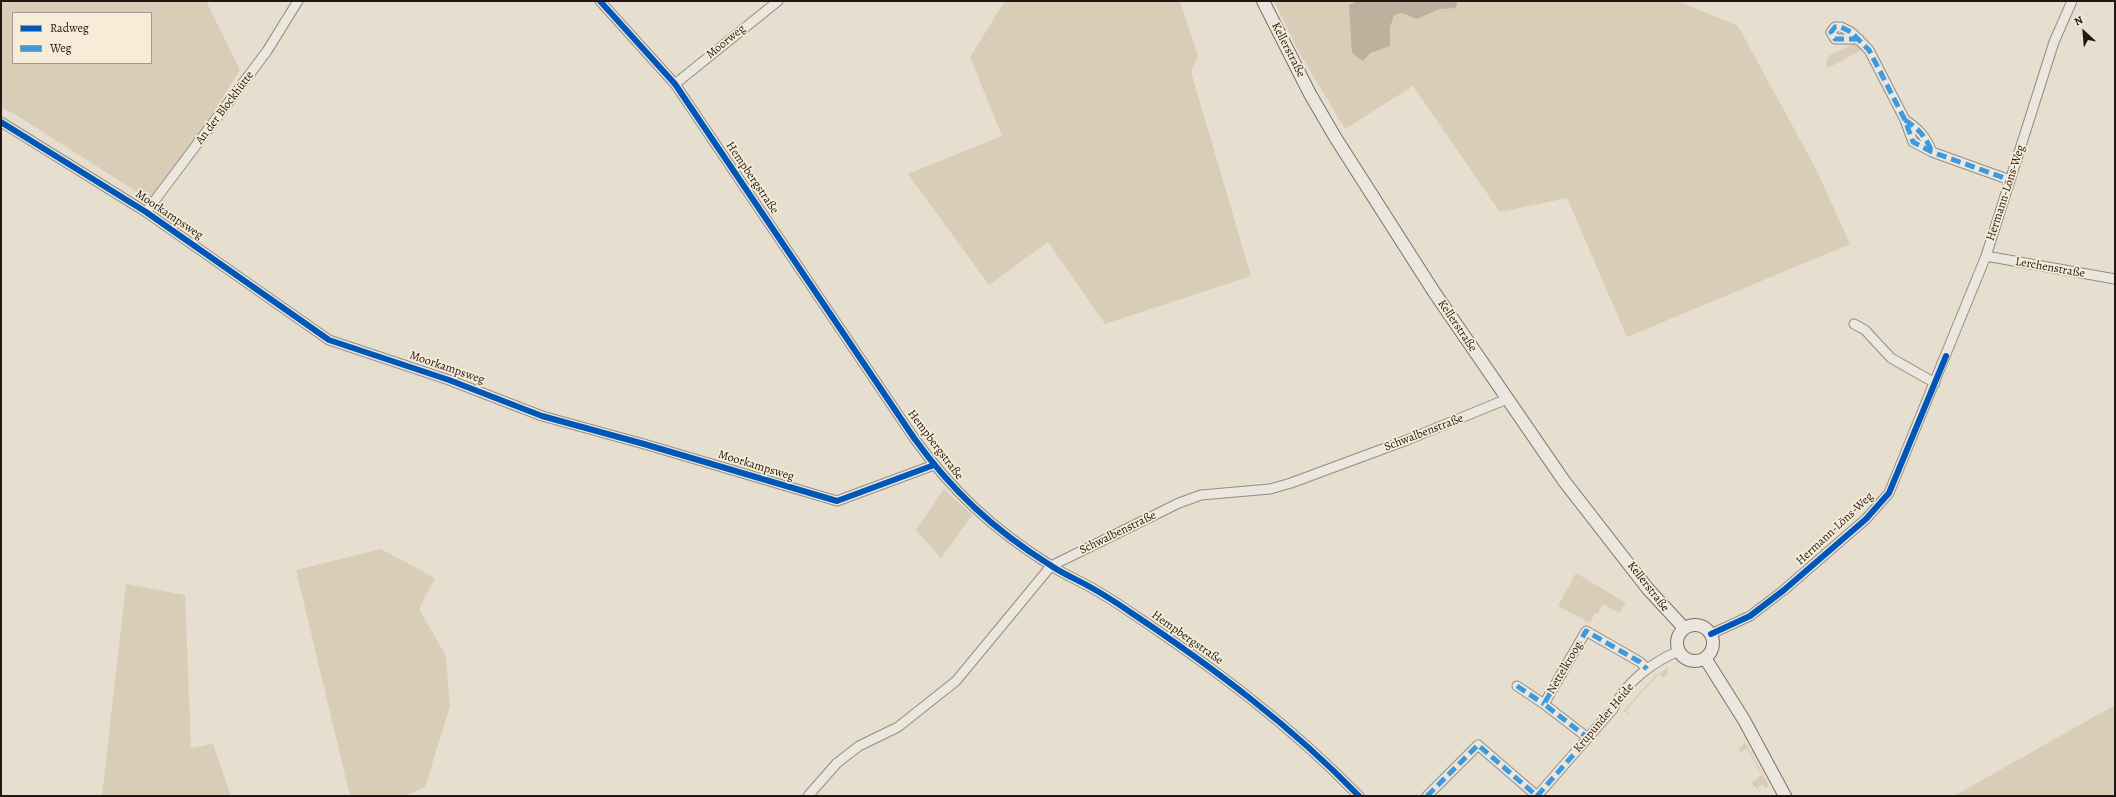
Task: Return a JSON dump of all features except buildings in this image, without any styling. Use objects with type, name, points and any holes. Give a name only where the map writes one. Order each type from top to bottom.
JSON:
[{"type":"main road","name":"Kellerstraße","points":[[1263,1],[1310,94],[1335,137],[1434,292],[1506,399],[1564,481],[1653,595],[1684,628]]},
{"type":"main road","points":[[1696,625],[1702,626],[1711,634],[1712,647],[1705,658],[1695,661],[1686,658],[1679,651],[1677,639],[1684,628],[1696,625]]},
{"type":"main road","points":[[1705,658],[1744,720],[1785,796]]},
{"type":"street","name":"An der Blockhütte","points":[[146,212],[267,51],[298,1]]},
{"type":"street","name":"Hempbergstraße","points":[[600,1],[675,84],[934,465],[980,514],[1014,541],[1051,566],[1092,588],[1134,615],[1268,711],[1322,758],[1359,796]]},
{"type":"street","name":"Moorweg","points":[[675,84],[778,1]]},
{"type":"street","name":"Hermann-Löns-Weg","points":[[1711,634],[1750,616],[1784,590],[1866,519],[1890,493],[1986,256],[2054,42],[2072,1]]},
{"type":"street","points":[[1859,39],[1869,50],[1905,120],[1913,142],[1932,152],[2010,180]]},
{"type":"street","name":"Moorkampsweg","points":[[1,122],[146,212],[329,340],[450,380],[542,416],[644,444],[837,501],[934,465]]},
{"type":"street","name":"Lerchenstraße","points":[[1986,256],[2115,279]]},
{"type":"street","points":[[1854,324],[1865,330],[1891,358],[1935,383]]},
{"type":"street","name":"Schwalbenstraße","points":[[808,796],[837,763],[859,746],[898,727],[956,681],[1051,566],[1179,503],[1201,495],[1270,489],[1291,483],[1407,440],[1506,399]]},
{"type":"street","name":"Nettelkroog","points":[[1544,704],[1586,631],[1640,662],[1647,669]]},
{"type":"street","name":"Krupunder Heide","points":[[1427,796],[1478,745],[1538,796],[1613,709],[1617,700],[1647,669],[1657,661],[1679,651]]},
{"type":"street","name":"Nettelkroog","points":[[1517,686],[1544,704],[1588,738]]},
{"type":"shaded area","points":[[1,1],[206,1],[240,70],[156,204],[13,113],[1,108]]},
{"type":"shaded area","points":[[1005,1],[1180,1],[1198,56],[1191,72],[1251,276],[1105,324],[1048,242],[989,285],[908,174],[1002,136],[970,57]]},
{"type":"shaded area","points":[[1274,1],[1678,1],[1738,26],[1816,169],[1850,244],[1627,337],[1567,198],[1500,212],[1413,86],[1345,129],[1300,54]]},
{"type":"shaded area","points":[[1358,1],[1458,1],[1455,8],[1439,9],[1417,19],[1402,13],[1394,15],[1390,27],[1390,46],[1370,53],[1363,61],[1352,53],[1349,5]]},
{"type":"shaded area","points":[[1857,42],[1863,49],[1828,68],[1826,63],[1830,55]]},
{"type":"shaded area","points":[[944,489],[972,515],[941,558],[916,530]]},
{"type":"shaded area","points":[[381,549],[435,578],[419,609],[446,656],[450,706],[425,787],[405,796],[350,796],[296,570]]},
{"type":"shaded area","points":[[1576,573],[1626,603],[1619,613],[1603,604],[1598,614],[1595,613],[1590,623],[1558,606]]},
{"type":"shaded area","points":[[126,584],[185,595],[191,748],[213,744],[231,796],[102,796]]},
{"type":"shaded area","points":[[1668,667],[1667,675],[1664,678],[1659,674],[1626,710],[1630,715],[1623,711],[1654,677]]},
{"type":"shaded area","points":[[2115,705],[2115,796],[1954,796]]},
{"type":"shaded area","points":[[1745,742],[1769,786],[1765,788],[1763,784],[1758,787],[1759,791],[1751,783],[1762,775],[1747,749],[1740,752],[1739,749]]},
{"type":"marked path","points":[[1859,39],[1835,39],[1831,32],[1835,27],[1841,27],[1851,32],[1869,50],[1905,120],[1913,142],[1932,152],[2010,180]]},
{"type":"marked path","points":[[1905,120],[1922,134],[1932,152]]},
{"type":"marked path","points":[[1427,796],[1478,745],[1537,796],[1588,738],[1544,704],[1586,631],[1640,662],[1647,669]]},
{"type":"marked path","points":[[1517,686],[1544,704]]},
{"type":"cycle path","points":[[600,1],[675,84],[914,438],[928,457],[959,492],[1010,538],[1055,568],[1092,588],[1163,634],[1251,699],[1333,770],[1359,796]]},
{"type":"cycle path","points":[[1,122],[146,212],[329,340],[449,380],[542,416],[644,444],[837,501],[934,465]]},
{"type":"cycle path","points":[[1711,634],[1750,616],[1784,590],[1866,519],[1889,493],[1946,356]]}]
